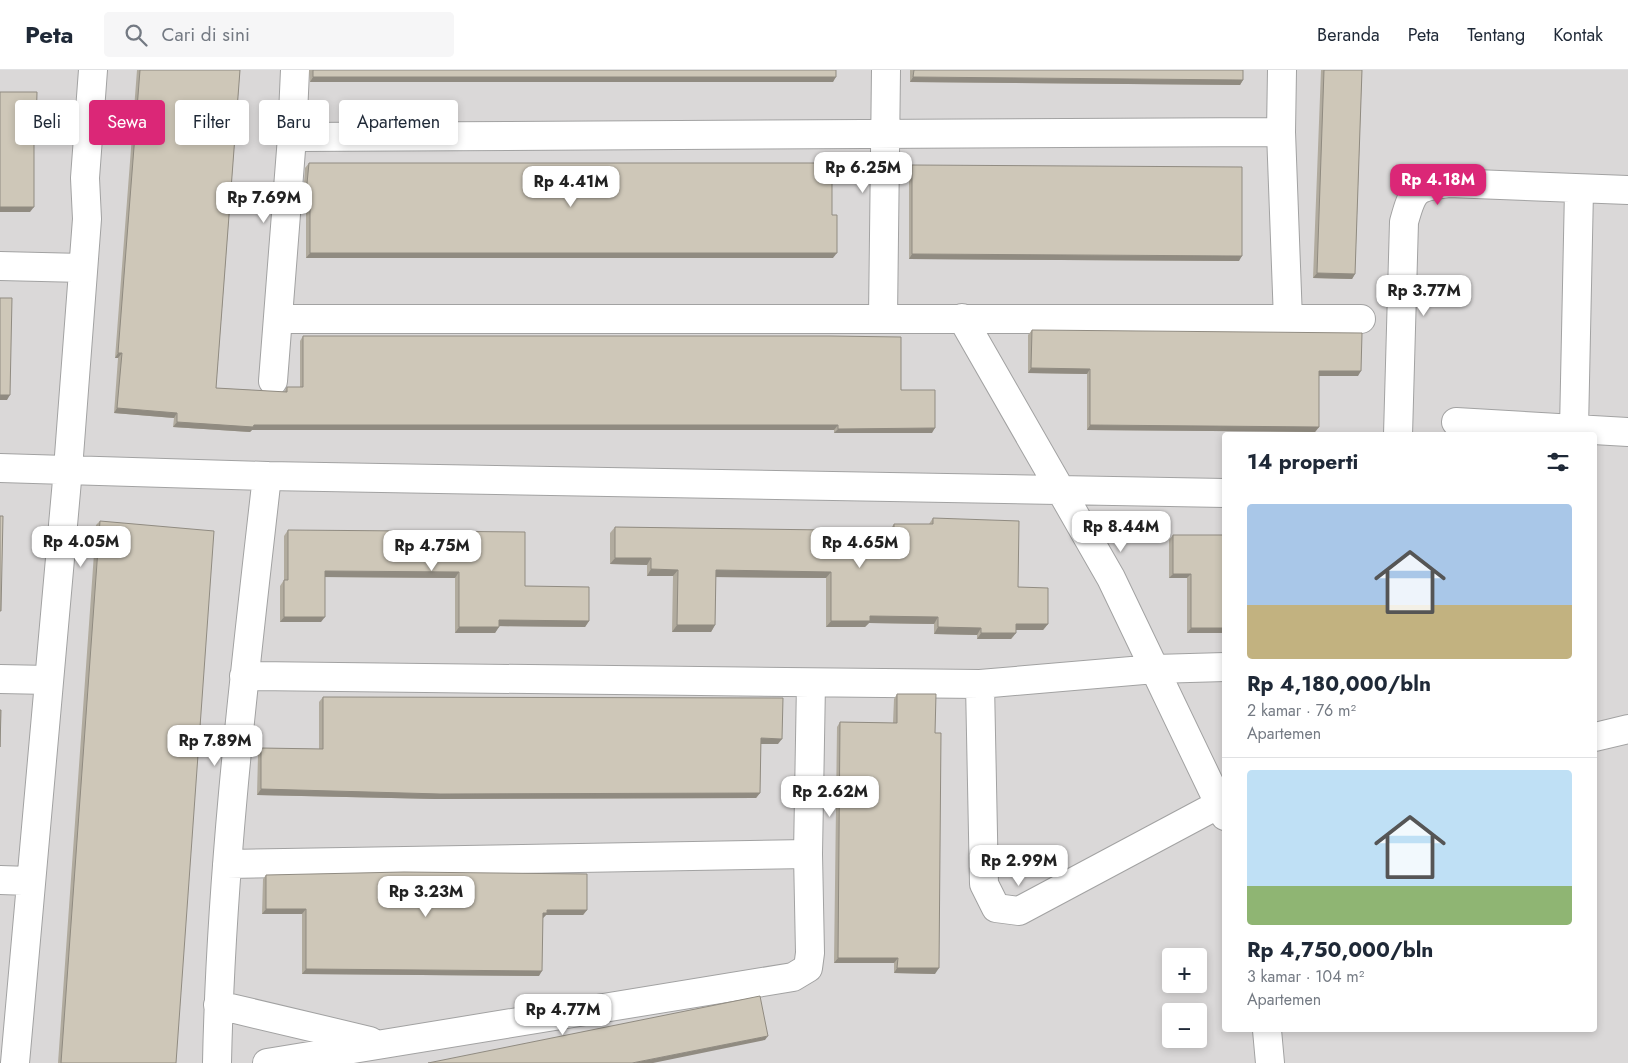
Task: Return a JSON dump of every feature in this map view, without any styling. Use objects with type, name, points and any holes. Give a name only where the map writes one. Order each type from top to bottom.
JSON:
[{"type":"street","points":[[14,1063],[68,469],[87,220],[85,178],[93,70]]},
{"type":"street","points":[[294,100],[295,70]]},
{"type":"street","points":[[883,318],[886,70]]},
{"type":"street","points":[[1282,70],[1281,132],[1288,320]]},
{"type":"street","points":[[329,137],[1281,132]]},
{"type":"street","points":[[273,381],[291,145]]},
{"type":"street","points":[[1398,432],[1404,222],[1413,195],[1436,185],[1628,190]]},
{"type":"street","points":[[1574,429],[1579,190]]},
{"type":"street","points":[[0,266],[83,268]]},
{"type":"street","points":[[962,318],[1111,578],[1222,805]]},
{"type":"street","points":[[278,319],[1361,319]]},
{"type":"street","points":[[1456,422],[1628,432]]},
{"type":"street","points":[[0,468],[267,476],[1222,493]]},
{"type":"street","points":[[217,1063],[218,1005],[227,864],[244,676],[267,476]]},
{"type":"street","points":[[244,676],[980,684],[1154,669],[1222,667]]},
{"type":"street","points":[[0,679],[49,680]]},
{"type":"street","points":[[267,1063],[793,977],[808,968],[810,953],[808,854],[811,683]]},
{"type":"street","points":[[980,684],[984,884],[996,908],[1020,911],[1222,808]]},
{"type":"street","points":[[1597,736],[1628,728]]},
{"type":"street","points":[[227,864],[808,854]]},
{"type":"street","points":[[0,880],[30,881]]},
{"type":"street","points":[[218,1005],[382,1043]]},
{"type":"street","points":[[1267,1032],[1270,1063]]},
{"type":"shaded area","points":[[0,70],[1628,70],[1628,1063],[0,1063]]},
{"type":"building","points":[[140,70],[240,70],[238,100],[175,100],[175,145],[234,145],[216,388],[287,392],[287,387],[303,387],[303,336],[901,337],[901,390],[935,390],[935,428],[838,429],[838,425],[254,425],[253,427],[177,422],[177,413],[117,408],[122,353],[118,353],[134,145],[165,145],[165,100],[138,100]]},
{"type":"building","points":[[313,70],[836,70],[836,77],[313,77]]},
{"type":"building","points":[[914,70],[1243,70],[1243,80],[913,77]]},
{"type":"building","points":[[1324,70],[1362,70],[1355,274],[1317,273]]},
{"type":"building","points":[[0,92],[37,92],[37,100],[15,100],[15,145],[34,145],[34,207],[0,207]]},
{"type":"building","points":[[309,163],[832,163],[832,215],[837,215],[837,253],[310,253],[310,200],[306,200]]},
{"type":"building","points":[[912,165],[1242,167],[1242,256],[912,254]]},
{"type":"building","points":[[0,298],[12,298],[10,395],[0,395]]},
{"type":"building","points":[[1032,330],[1362,333],[1361,371],[1319,371],[1319,427],[1090,425],[1090,369],[1031,368]]},
{"type":"building","points":[[0,516],[3,516],[1,611],[0,611]]},
{"type":"building","points":[[933,518],[1019,521],[1018,587],[1048,588],[1048,624],[1016,624],[1016,633],[981,633],[981,628],[938,627],[938,617],[870,616],[870,621],[831,621],[831,572],[716,570],[715,625],[677,625],[678,570],[651,569],[651,558],[615,558],[615,527],[894,531],[894,524],[933,524]]},
{"type":"building","points":[[100,521],[214,531],[176,1063],[61,1063]]},
{"type":"building","points":[[288,530],[525,532],[525,586],[589,587],[589,621],[499,620],[499,627],[459,627],[459,572],[325,571],[325,617],[284,617],[284,580],[288,580]]},
{"type":"building","points":[[1173,535],[1222,535],[1222,628],[1191,628],[1191,574],[1173,574]]},
{"type":"building","points":[[897,694],[936,694],[935,733],[941,733],[939,968],[897,968],[898,958],[838,958],[840,722],[897,723]]},
{"type":"building","points":[[323,697],[783,698],[782,739],[761,738],[760,793],[440,794],[261,789],[261,748],[323,749]]},
{"type":"building","points":[[0,710],[1,710],[0,747]]},
{"type":"building","points":[[404,872],[587,874],[587,910],[547,910],[547,913],[543,913],[542,971],[306,969],[306,909],[266,909],[266,875]]},
{"type":"building","points":[[760,996],[768,1036],[632,1063],[428,1063]]}]
